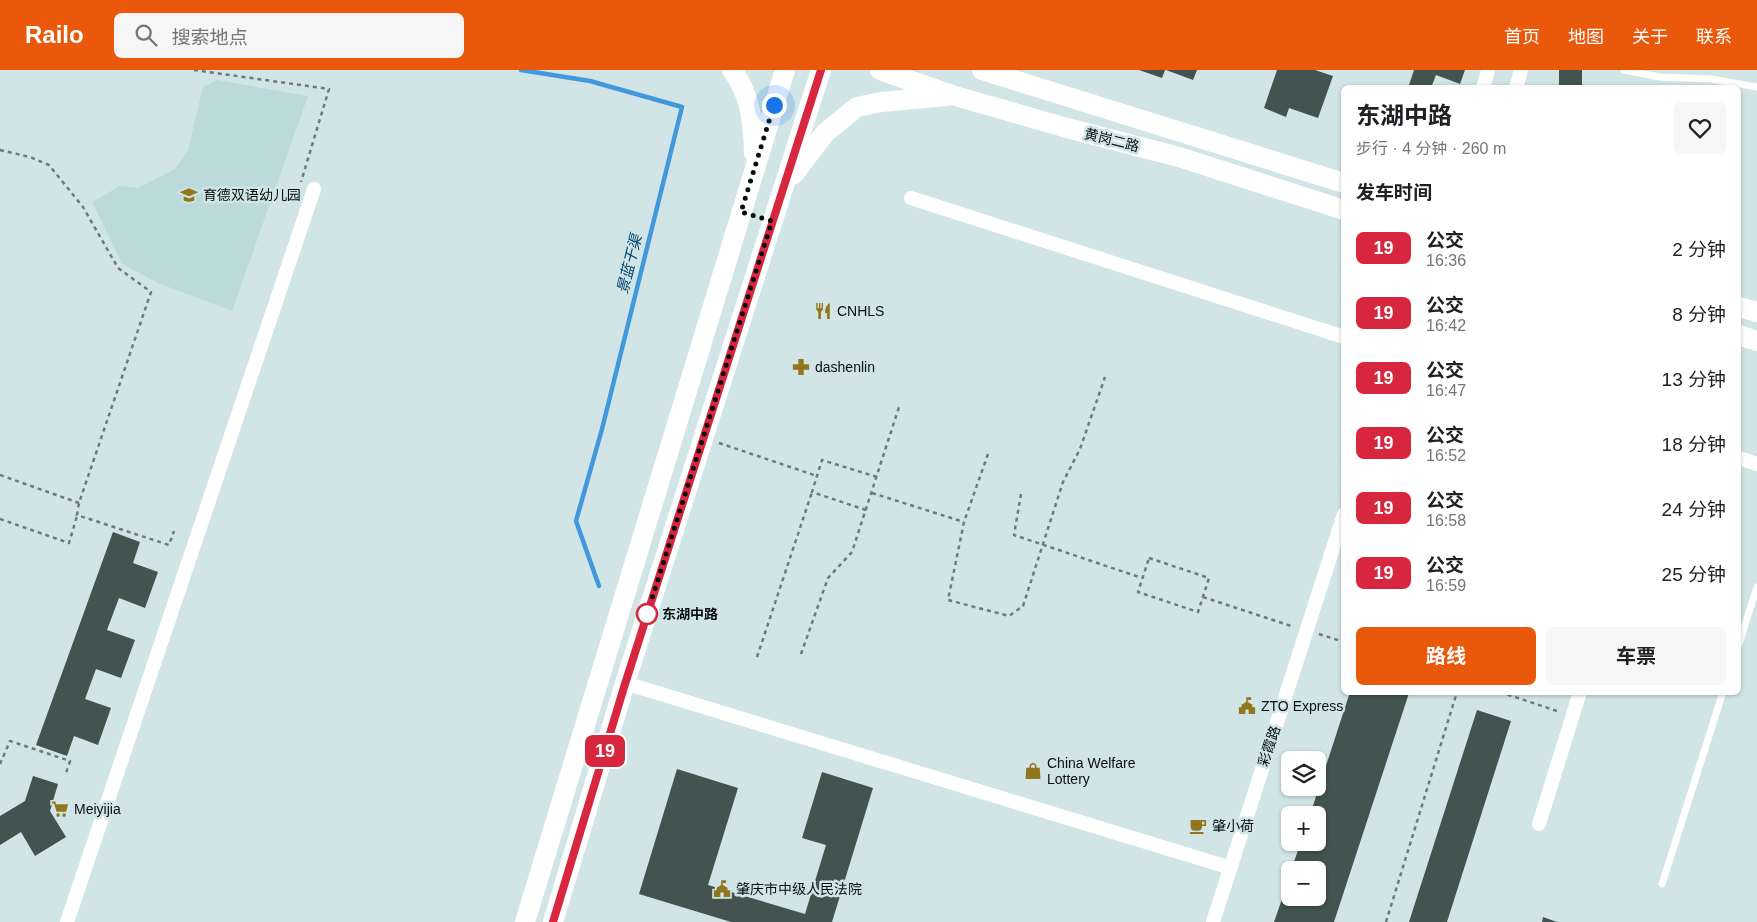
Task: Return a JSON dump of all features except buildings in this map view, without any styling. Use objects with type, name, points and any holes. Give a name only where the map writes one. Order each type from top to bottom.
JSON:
[{"type":"main road","points":[[732,70],[741,81],[750,103],[753,126],[754,170]]},
{"type":"main road","points":[[525,922],[785,70]]},
{"type":"main road","points":[[553,922],[625,684],[821,70]]},
{"type":"main road","name":"黄岗二路","points":[[880,70],[952,95],[1178,157],[1341,209]]},
{"type":"main road","name":"黄岗二路","points":[[988,71],[1341,182]]},
{"type":"main road","points":[[782,190],[825,133],[857,107],[881,102],[952,95]]},
{"type":"main road","points":[[741,212],[772,221]]},
{"type":"main road","points":[[1741,308],[1757,312]]},
{"type":"main road","points":[[1741,336],[1757,341]]},
{"type":"street","points":[[1484,85],[1488,70]]},
{"type":"street","points":[[1517,85],[1522,70]]},
{"type":"street","points":[[67,922],[314,189]]},
{"type":"street","points":[[911,198],[1341,336]]},
{"type":"street","points":[[1741,459],[1757,464]]},
{"type":"street","name":"彩霞路","points":[[1213,922],[1341,523]]},
{"type":"street","points":[[625,684],[1230,868]]},
{"type":"street","points":[[1539,824],[1579,695]]},
{"type":"lane","points":[[1624,70],[1660,77],[1711,79],[1757,87]]},
{"type":"lane","points":[[1741,638],[1757,587]]},
{"type":"lane","points":[[1662,884],[1722,695]]},
{"type":"path","points":[[194,70],[329,89],[300,184]]},
{"type":"path","points":[[0,150],[30,156],[49,165],[83,207],[118,268],[151,292],[78,503],[77,515],[69,543],[0,520]]},
{"type":"path","points":[[988,454],[964,522],[948,600],[1009,616],[1022,606],[1063,482],[1080,449],[1105,377]]},
{"type":"path","points":[[801,654],[828,578],[852,552],[900,404]]},
{"type":"path","points":[[703,438],[817,476]]},
{"type":"path","points":[[757,657],[822,460],[877,478]]},
{"type":"path","points":[[0,474],[78,503]]},
{"type":"path","points":[[812,492],[866,510]]},
{"type":"path","points":[[872,493],[964,522]]},
{"type":"path","points":[[1021,494],[1014,535],[1142,578]]},
{"type":"path","points":[[77,515],[169,545],[174,531]]},
{"type":"path","points":[[1149,558],[1209,578],[1203,597],[1198,612],[1138,592],[1149,558]]},
{"type":"path","points":[[1203,597],[1341,641]]},
{"type":"path","points":[[1386,922],[1456,695]]},
{"type":"path","points":[[1509,695],[1573,716]]},
{"type":"path","points":[[0,764],[10,741],[70,761],[66,773]]},
{"type":"shaded area","name":"育德双语幼儿园","points":[[217,80],[308,96],[232,311],[158,283],[122,264],[92,202],[120,186],[138,188],[175,169],[188,150],[203,87]]},
{"type":"waterway","name":"景蓝干渠","points":[[521,70],[590,81],[682,107],[602,429],[576,521],[599,586]]},
{"type":"bus line","name":"19","points":[[553,922],[625,684],[821,70]]},
{"type":"place","name":"育德双语幼儿园","points":[[189,195]]},
{"type":"place","name":"CNHLS","points":[[823,311]]},
{"type":"place","name":"dashenlin","points":[[801,367]]},
{"type":"place","name":"东湖中路","points":[[647,614]]},
{"type":"place","name":"ZTO Express","points":[[1247,706]]},
{"type":"place","name":"China Welfare Lottery","points":[[1033,771]]},
{"type":"place","name":"Meiyijia","points":[[60,809]]},
{"type":"place","name":"肇小荷","points":[[1198,826]]},
{"type":"place","name":"肇庆市中级人民法院","points":[[722,889]]},
{"type":"route","points":[[647,614],[772,221],[741,212],[774,105]]}]
